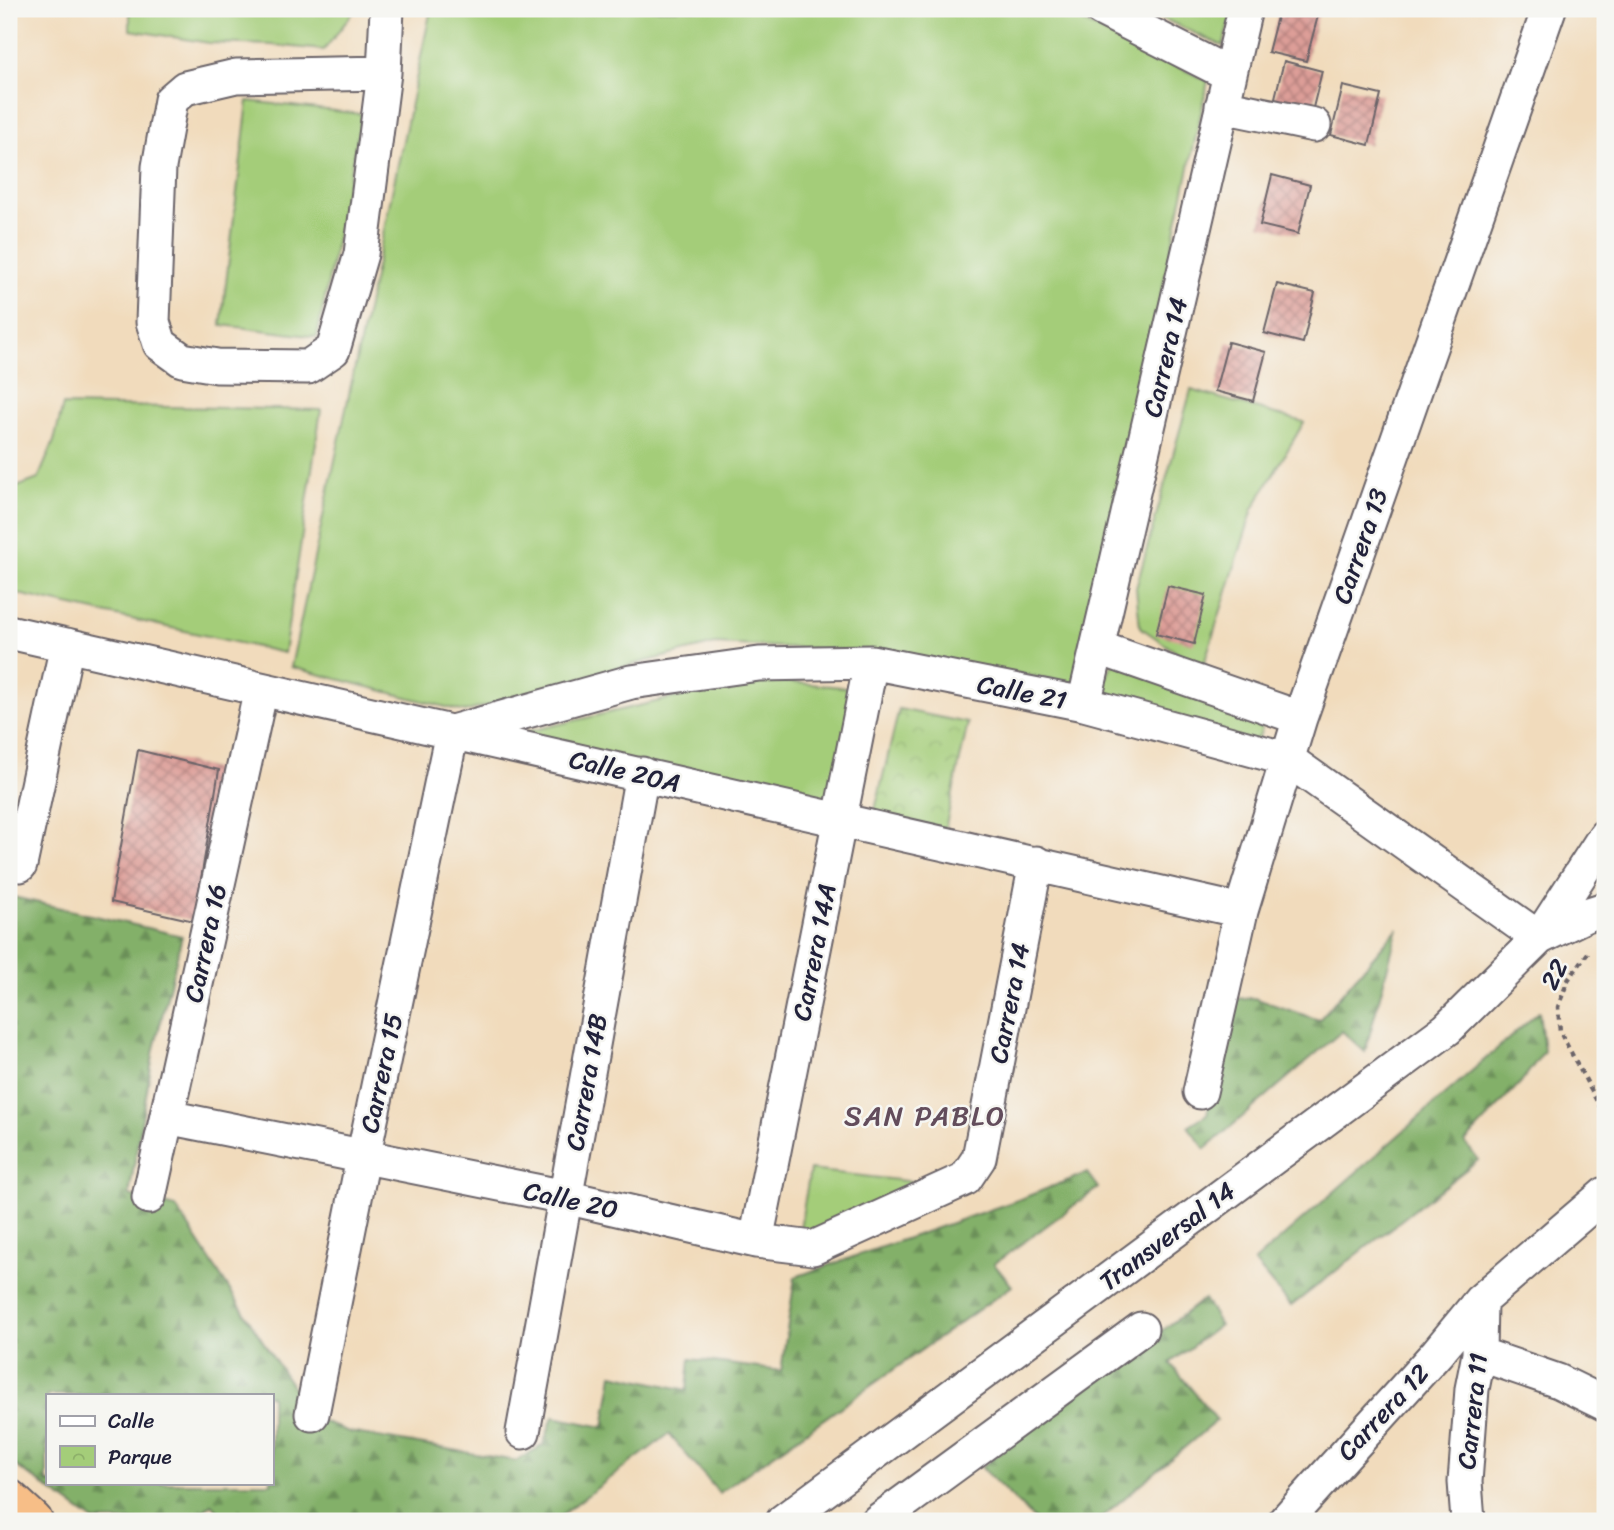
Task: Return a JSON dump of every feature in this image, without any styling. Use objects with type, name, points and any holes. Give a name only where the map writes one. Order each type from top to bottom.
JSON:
[{"type":"highway","points":[[9,1499],[33,1521]]},
{"type":"street","points":[[384,73],[236,76],[185,88],[171,100],[159,167],[153,323],[160,344],[182,360],[217,366],[308,367],[333,350],[361,254],[384,73],[387,9]]},
{"type":"street","points":[[1101,9],[1229,74]]},
{"type":"street","name":"Carrera 14","points":[[1084,704],[1245,9]]},
{"type":"street","name":"Carrera 13","points":[[1200,1091],[1241,911],[1300,718],[1549,9]]},
{"type":"street","points":[[1222,106],[1314,125]]},
{"type":"street","name":"Calle 20A","points":[[9,632],[1241,911]]},
{"type":"street","points":[[20,865],[67,645]]},
{"type":"street","points":[[1099,648],[1300,718]]},
{"type":"street","name":"Calle 21","points":[[452,732],[631,681],[759,664],[871,662],[1084,704],[1287,759],[1539,937]]},
{"type":"street","name":"Carrera 14A","points":[[756,1241],[871,662]]},
{"type":"street","name":"Carrera 16","points":[[149,1197],[261,689]]},
{"type":"street","name":"Carrera 15","points":[[312,1414],[452,732]]},
{"type":"street","name":"Carrera 14B","points":[[523,1432],[642,774]]},
{"type":"street","name":"Transversal 14","points":[[783,1521],[1447,1029],[1539,937],[1605,836]]},
{"type":"street","name":"Carrera 14","points":[[965,1180],[979,1158],[1036,863]]},
{"type":"street","name":"Transversal 14","points":[[1539,937],[1605,909]]},
{"type":"street","name":"Calle 20","points":[[167,1117],[565,1197],[756,1241],[813,1248],[965,1180]]},
{"type":"street","name":"Carrera 12","points":[[1285,1521],[1437,1353],[1480,1301],[1605,1194]]},
{"type":"street","name":"Carrera 11","points":[[1468,1521],[1465,1482],[1472,1389],[1479,1353],[1480,1301]]},
{"type":"street","points":[[878,1521],[1141,1329]]},
{"type":"street","points":[[1479,1353],[1558,1381],[1605,1404]]},
{"type":"path","name":"22","points":[[1591,950],[1568,980],[1558,1007],[1560,1032],[1605,1116]]},
{"type":"green space","points":[[130,9],[356,9],[324,50],[209,43],[130,30]]},
{"type":"green space","points":[[431,9],[1056,9],[1208,81],[1076,683],[864,651],[715,644],[599,673],[465,712],[291,667]]},
{"type":"green space","points":[[1142,9],[1233,9],[1223,46]]},
{"type":"green space","points":[[248,101],[362,114],[317,337],[221,325]]},
{"type":"green space","points":[[1191,390],[1304,422],[1253,509],[1202,670],[1140,627],[1136,588]]},
{"type":"green space","points":[[63,405],[321,410],[284,653],[9,592],[9,490],[38,479],[54,441]]},
{"type":"green space","points":[[1121,642],[1168,687],[1262,728],[1256,746],[1098,699]]},
{"type":"green space","points":[[755,679],[863,689],[843,809],[512,735]]},
{"type":"green space","points":[[899,709],[968,723],[945,829],[874,814]]},
{"type":"green space","points":[[9,896],[182,936],[154,1049],[129,1195],[176,1207],[312,1417],[349,1432],[516,1461],[543,1445],[553,1417],[604,1427],[613,1374],[687,1390],[690,1359],[781,1371],[795,1277],[1015,1201],[1087,1173],[1098,1188],[994,1264],[1012,1286],[719,1493],[669,1434],[553,1521],[229,1521],[211,1504],[193,1521],[94,1521],[9,1461]]},
{"type":"green space","points":[[1398,928],[1365,1052],[1342,1031],[1205,1149],[1188,1126],[1207,1114],[1231,999],[1254,998],[1319,1020]]},
{"type":"green space","points":[[1539,1012],[1544,1051],[1521,1082],[1465,1142],[1478,1160],[1291,1306],[1254,1262]]},
{"type":"green space","points":[[810,1170],[950,1186],[804,1239],[800,1228]]},
{"type":"green space","points":[[1204,1299],[1220,1325],[1170,1363],[1217,1420],[1097,1521],[1036,1521],[981,1467]]},
{"type":"building","points":[[1279,9],[1319,12],[1306,61],[1268,52]]},
{"type":"building","points":[[1284,61],[1322,71],[1310,120],[1272,110]]},
{"type":"building","points":[[1343,86],[1381,95],[1369,145],[1331,135]]},
{"type":"building","points":[[1272,175],[1310,185],[1298,234],[1260,225]]},
{"type":"building","points":[[1277,284],[1315,293],[1303,343],[1264,333]]},
{"type":"building","points":[[1228,342],[1266,352],[1253,401],[1215,391]]},
{"type":"building","points":[[1168,586],[1206,595],[1194,644],[1156,634]]},
{"type":"building","points":[[138,750],[219,770],[194,921],[111,902]]},
{"type":"district","name":"SAN PABLO","points":[[925,1115]]}]
